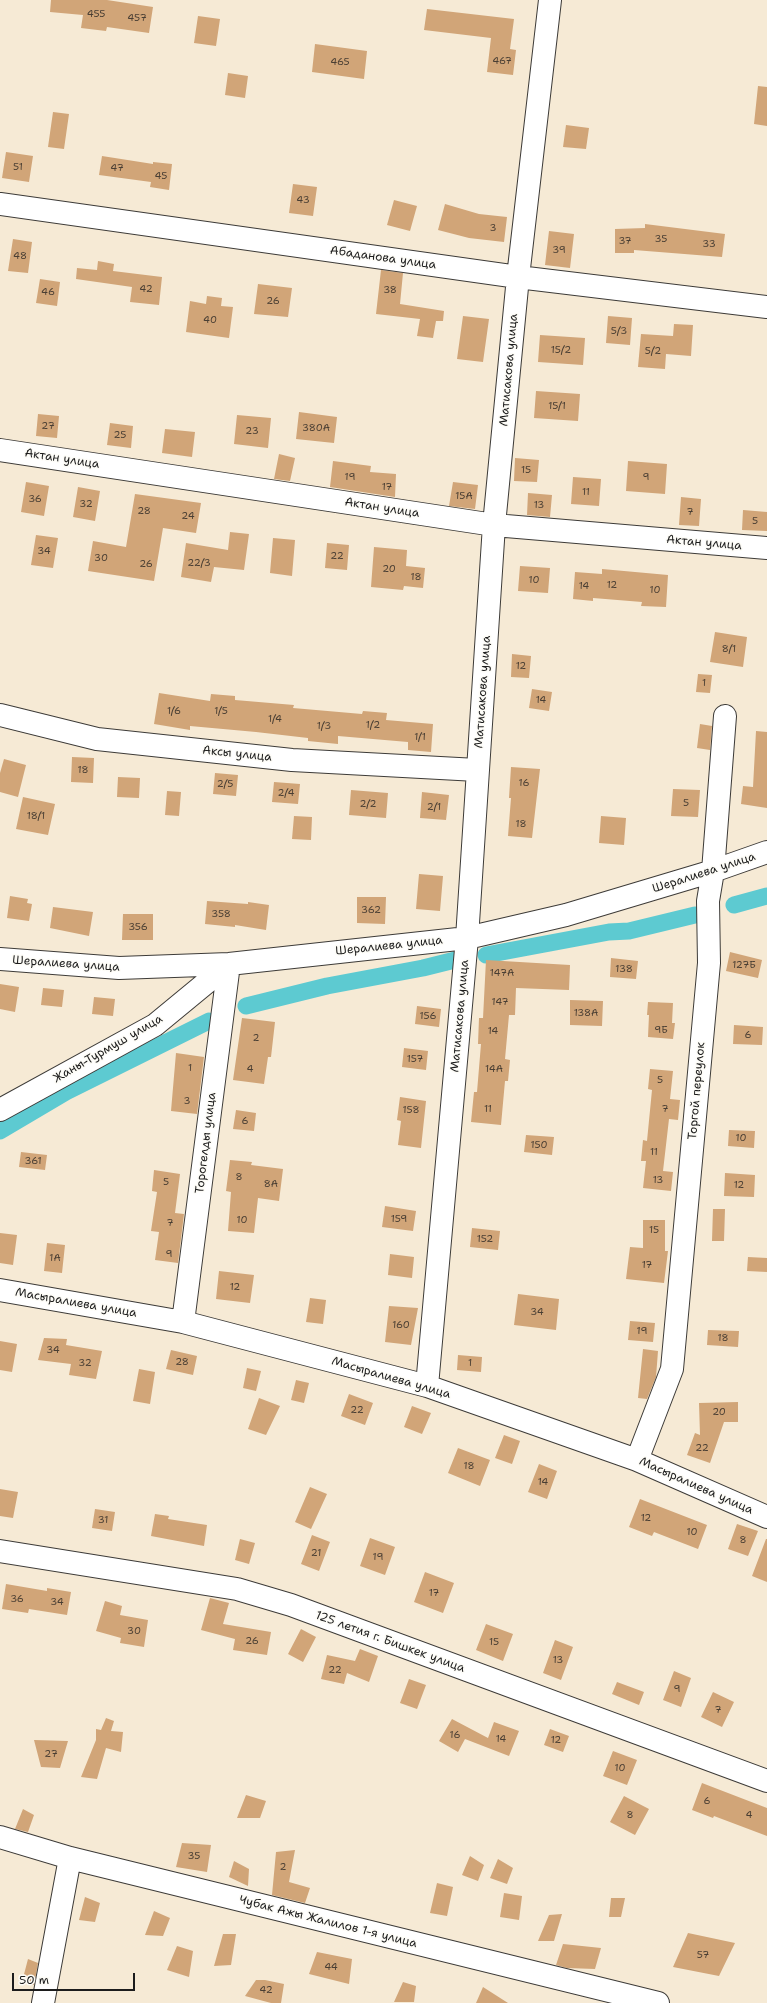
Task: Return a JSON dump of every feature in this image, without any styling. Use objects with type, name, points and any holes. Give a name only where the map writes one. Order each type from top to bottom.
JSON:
[{"type":"street","name":"Матисакова улица","points":[[427,1386],[468,938],[477,770],[494,525],[518,277],[550,0]]},
{"type":"street","name":"Абаданова улица","points":[[0,204],[518,277],[767,307]]},
{"type":"street","name":"Актан улица","points":[[0,450],[494,525],[767,548]]},
{"type":"street","name":"Аксы улица","points":[[0,715],[105,740],[292,760],[477,770]]},
{"type":"street","name":"Торгой переулок","points":[[637,1460],[672,1369],[709,963],[708,901],[713,871],[725,716]]},
{"type":"street","name":"Шералиева улица","points":[[0,959],[119,968],[229,964],[468,938],[566,915],[713,871],[767,852]]},
{"type":"street","name":"Жаны-Турмуш улица","points":[[0,1110],[155,1025],[229,964]]},
{"type":"street","name":"Торогелды улица","points":[[183,1322],[229,964]]},
{"type":"street","name":"Масыралиева улица","points":[[0,1290],[183,1322],[427,1386],[637,1460],[767,1517]]},
{"type":"street","name":"125 летия г. Бишкек улица","points":[[0,1551],[237,1589],[291,1605],[767,1781]]},
{"type":"street","name":"Чубак Ажы Жалилов 1-я улица","points":[[0,1837],[70,1858],[658,2003]]},
{"type":"street","points":[[43,2003],[70,1858]]},
{"type":"building","points":[[51,0],[107,0],[153,7],[149,33],[107,27],[106,31],[81,28],[83,15],[50,12]]},
{"type":"building","points":[[427,9],[514,19],[510,49],[516,50],[513,75],[487,72],[491,38],[424,30]]},
{"type":"building","points":[[198,16],[220,19],[216,46],[194,43]]},
{"type":"building","points":[[315,44],[367,51],[364,79],[312,72]]},
{"type":"building","points":[[228,73],[248,76],[245,98],[225,95]]},
{"type":"building","points":[[758,86],[767,87],[767,126],[754,124]]},
{"type":"building","points":[[53,112],[69,114],[64,149],[48,147]]},
{"type":"building","points":[[566,125],[589,128],[586,149],[563,147]]},
{"type":"building","points":[[6,152],[33,156],[29,182],[2,178]]},
{"type":"building","points":[[102,156],[153,164],[153,162],[172,164],[169,190],[150,187],[151,182],[99,175]]},
{"type":"building","points":[[293,184],[317,187],[313,216],[289,213]]},
{"type":"building","points":[[394,200],[417,206],[410,231],[387,225]]},
{"type":"building","points":[[445,204],[479,214],[507,217],[504,242],[469,238],[438,230]]},
{"type":"building","points":[[645,224],[725,234],[722,257],[634,250],[634,253],[615,253],[615,229],[645,228]]},
{"type":"building","points":[[549,231],[574,234],[570,268],[545,265]]},
{"type":"building","points":[[13,239],[32,242],[28,273],[8,271]]},
{"type":"building","points":[[98,261],[114,264],[113,271],[162,277],[159,305],[130,302],[132,287],[76,279],[77,268],[97,270]]},
{"type":"building","points":[[381,270],[403,273],[400,304],[444,311],[443,321],[436,321],[433,338],[417,336],[420,319],[376,314]]},
{"type":"building","points":[[40,279],[60,282],[57,306],[36,303]]},
{"type":"building","points":[[258,284],[292,288],[288,317],[254,314]]},
{"type":"building","points":[[207,296],[222,298],[221,306],[233,307],[229,338],[186,332],[190,301],[206,304]]},
{"type":"building","points":[[463,316],[489,319],[483,362],[457,359]]},
{"type":"building","points":[[608,316],[632,318],[630,345],[606,343]]},
{"type":"building","points":[[674,324],[693,325],[691,356],[666,354],[665,369],[638,367],[641,334],[673,336]]},
{"type":"building","points":[[540,335],[585,338],[583,365],[538,362]]},
{"type":"building","points":[[536,391],[580,394],[578,421],[534,418]]},
{"type":"building","points":[[299,412],[337,417],[334,443],[296,439]]},
{"type":"building","points":[[38,414],[59,416],[57,438],[36,436]]},
{"type":"building","points":[[237,415],[271,418],[268,448],[234,444]]},
{"type":"building","points":[[110,423],[133,426],[131,448],[107,445]]},
{"type":"building","points":[[165,429],[195,432],[192,457],[162,453]]},
{"type":"building","points":[[279,454],[295,458],[290,481],[274,479]]},
{"type":"building","points":[[515,458],[539,460],[537,482],[514,481]]},
{"type":"building","points":[[333,461],[371,466],[370,472],[396,474],[395,497],[330,487]]},
{"type":"building","points":[[628,461],[667,464],[665,494],[626,491]]},
{"type":"building","points":[[573,477],[601,479],[599,506],[571,504]]},
{"type":"building","points":[[26,482],[49,486],[44,516],[21,512]]},
{"type":"building","points":[[453,482],[478,485],[475,509],[449,506]]},
{"type":"building","points":[[78,487],[100,491],[95,521],[73,517]]},
{"type":"building","points":[[528,493],[552,495],[550,517],[527,515]]},
{"type":"building","points":[[135,494],[201,503],[196,533],[163,528],[154,581],[88,571],[93,541],[126,547]]},
{"type":"building","points":[[681,497],[701,499],[699,526],[679,525]]},
{"type":"building","points":[[743,510],[767,512],[767,531],[742,530]]},
{"type":"building","points":[[230,532],[249,534],[244,570],[214,567],[211,582],[181,577],[186,543],[228,550]]},
{"type":"building","points":[[36,535],[58,538],[53,568],[31,565]]},
{"type":"building","points":[[273,538],[295,540],[292,576],[270,573]]},
{"type":"building","points":[[327,543],[349,545],[347,570],[325,568]]},
{"type":"building","points":[[374,547],[407,550],[406,566],[425,568],[423,588],[404,586],[403,590],[371,587]]},
{"type":"building","points":[[520,566],[550,568],[548,593],[518,591]]},
{"type":"building","points":[[602,569],[668,575],[666,607],[641,606],[642,602],[593,598],[593,601],[573,599],[575,572],[602,574]]},
{"type":"building","points":[[715,632],[747,637],[743,667],[710,662]]},
{"type":"building","points":[[512,654],[531,656],[529,678],[511,677]]},
{"type":"building","points":[[698,674],[712,675],[710,693],[696,692]]},
{"type":"building","points":[[532,689],[552,692],[549,711],[529,708]]},
{"type":"building","points":[[159,693],[210,701],[211,694],[235,696],[235,700],[294,705],[293,708],[362,714],[363,711],[387,713],[386,720],[433,724],[431,752],[408,750],[408,742],[338,736],[338,744],[308,741],[308,738],[256,732],[190,726],[190,730],[154,724]]},
{"type":"building","points":[[700,724],[712,726],[710,750],[697,748]]},
{"type":"building","points":[[756,731],[767,732],[767,808],[741,804],[743,786],[753,787]]},
{"type":"building","points":[[72,757],[94,758],[93,783],[71,782]]},
{"type":"building","points":[[4,759],[26,765],[18,797],[0,792],[0,773]]},
{"type":"building","points":[[511,767],[540,769],[532,838],[508,836],[511,798],[509,798]]},
{"type":"building","points":[[215,773],[238,775],[236,796],[213,794]]},
{"type":"building","points":[[118,777],[140,778],[139,798],[117,797]]},
{"type":"building","points":[[274,782],[300,784],[298,804],[272,802]]},
{"type":"building","points":[[673,789],[700,790],[698,817],[671,816]]},
{"type":"building","points":[[351,790],[388,793],[386,818],[349,815]]},
{"type":"building","points":[[167,791],[181,792],[179,816],[165,815]]},
{"type":"building","points":[[422,792],[449,795],[446,820],[420,818]]},
{"type":"building","points":[[23,797],[55,804],[48,835],[16,829]]},
{"type":"building","points":[[294,816],[312,817],[311,840],[292,839]]},
{"type":"building","points":[[601,816],[626,818],[624,845],[599,843]]},
{"type":"building","points":[[419,874],[443,876],[440,911],[416,909]]},
{"type":"building","points":[[10,896],[28,899],[27,903],[32,904],[29,921],[7,918]]},
{"type":"building","points":[[357,897],[386,897],[385,924],[357,923]]},
{"type":"building","points":[[207,901],[248,904],[248,902],[269,905],[266,930],[235,925],[235,927],[205,924]]},
{"type":"building","points":[[53,907],[93,912],[89,936],[50,928]]},
{"type":"building","points":[[123,914],[153,914],[153,940],[122,940]]},
{"type":"building","points":[[730,952],[762,960],[758,978],[726,971]]},
{"type":"building","points":[[611,958],[638,961],[636,979],[610,977]]},
{"type":"building","points":[[486,960],[570,965],[569,990],[516,988],[515,1015],[509,1015],[505,1059],[510,1060],[508,1081],[505,1081],[501,1125],[471,1122],[474,1092],[477,1092],[481,1044],[478,1044],[479,1018],[483,1018]]},
{"type":"building","points":[[0,984],[19,987],[15,1012],[0,1009]]},
{"type":"building","points":[[43,988],[64,990],[62,1007],[41,1005]]},
{"type":"building","points":[[94,997],[115,999],[113,1016],[92,1014]]},
{"type":"building","points":[[570,1000],[603,1001],[602,1026],[570,1025]]},
{"type":"building","points":[[648,1002],[673,1003],[672,1023],[675,1023],[673,1039],[648,1037]]},
{"type":"building","points":[[417,1006],[441,1009],[439,1027],[415,1024]]},
{"type":"building","points":[[242,1018],[275,1022],[271,1057],[268,1057],[264,1084],[233,1080]]},
{"type":"building","points":[[734,1025],[763,1027],[762,1045],[733,1044]]},
{"type":"building","points":[[404,1048],[428,1051],[426,1070],[402,1067]]},
{"type":"building","points":[[176,1053],[204,1057],[197,1114],[171,1111]]},
{"type":"building","points":[[650,1069],[673,1071],[670,1099],[680,1100],[678,1120],[669,1119],[663,1171],[673,1172],[671,1191],[643,1188],[646,1161],[641,1161],[643,1140],[647,1141],[652,1090],[648,1089]]},
{"type":"building","points":[[400,1097],[426,1101],[421,1148],[398,1145],[401,1121],[397,1120]]},
{"type":"building","points":[[236,1110],[256,1113],[254,1131],[233,1129]]},
{"type":"building","points":[[729,1130],[755,1131],[754,1148],[728,1146]]},
{"type":"building","points":[[526,1135],[554,1137],[552,1155],[524,1152]]},
{"type":"building","points":[[21,1152],[47,1155],[45,1170],[19,1167]]},
{"type":"building","points":[[230,1160],[252,1162],[251,1165],[283,1169],[279,1201],[258,1198],[254,1233],[228,1231],[231,1192],[226,1191]]},
{"type":"building","points":[[154,1170],[180,1174],[175,1213],[184,1214],[178,1263],[155,1260],[159,1232],[151,1231],[157,1192],[152,1191]]},
{"type":"building","points":[[725,1173],[755,1175],[754,1197],[724,1196]]},
{"type":"building","points":[[385,1206],[416,1211],[413,1231],[382,1227]]},
{"type":"building","points":[[713,1209],[725,1209],[724,1241],[712,1241]]},
{"type":"building","points":[[643,1220],[665,1220],[665,1251],[668,1251],[664,1283],[626,1279],[630,1247],[643,1248]]},
{"type":"building","points":[[472,1228],[500,1231],[498,1250],[470,1247]]},
{"type":"building","points":[[0,1233],[17,1235],[13,1265],[0,1263]]},
{"type":"building","points":[[47,1243],[65,1245],[62,1273],[44,1271]]},
{"type":"building","points":[[390,1254],[414,1257],[412,1278],[388,1275]]},
{"type":"building","points":[[748,1257],[767,1258],[767,1272],[747,1271]]},
{"type":"building","points":[[219,1271],[254,1275],[250,1303],[216,1299]]},
{"type":"building","points":[[518,1294],[559,1299],[556,1330],[514,1325]]},
{"type":"building","points":[[310,1298],[326,1300],[323,1324],[306,1322]]},
{"type":"building","points":[[389,1306],[418,1308],[411,1345],[385,1342]]},
{"type":"building","points":[[630,1321],[655,1323],[653,1342],[628,1340]]},
{"type":"building","points":[[708,1330],[739,1331],[738,1347],[707,1345]]},
{"type":"building","points":[[44,1338],[67,1339],[66,1345],[102,1351],[96,1379],[69,1375],[71,1364],[38,1360]]},
{"type":"building","points":[[0,1341],[17,1344],[12,1372],[0,1370]]},
{"type":"building","points":[[643,1349],[658,1351],[656,1377],[647,1399],[638,1398]]},
{"type":"building","points":[[171,1350],[197,1356],[193,1375],[166,1369]]},
{"type":"building","points":[[458,1355],[482,1357],[481,1372],[457,1370]]},
{"type":"building","points":[[247,1368],[261,1371],[256,1391],[243,1388]]},
{"type":"building","points":[[139,1369],[155,1372],[150,1404],[133,1401]]},
{"type":"building","points":[[296,1380],[309,1383],[304,1403],[291,1400]]},
{"type":"building","points":[[349,1394],[373,1403],[365,1425],[341,1416]]},
{"type":"building","points":[[259,1398],[280,1406],[266,1435],[248,1429]]},
{"type":"building","points":[[738,1402],[738,1422],[724,1422],[710,1463],[687,1455],[695,1433],[700,1435],[699,1403]]},
{"type":"building","points":[[412,1406],[431,1413],[422,1434],[404,1427]]},
{"type":"building","points":[[504,1435],[520,1441],[512,1464],[495,1458]]},
{"type":"building","points":[[458,1448],[490,1460],[480,1486],[448,1473]]},
{"type":"building","points":[[539,1464],[557,1471],[547,1499],[528,1492]]},
{"type":"building","points":[[310,1487],[327,1494],[311,1529],[295,1522]]},
{"type":"building","points":[[0,1489],[18,1492],[13,1518],[0,1516]]},
{"type":"building","points":[[640,1499],[707,1525],[698,1549],[654,1532],[652,1536],[629,1527]]},
{"type":"building","points":[[95,1509],[115,1512],[112,1531],[92,1528]]},
{"type":"building","points":[[155,1514],[169,1516],[168,1519],[207,1525],[204,1546],[151,1536]]},
{"type":"building","points":[[737,1524],[758,1531],[748,1556],[728,1549]]},
{"type":"building","points":[[312,1535],[330,1542],[319,1571],[301,1564]]},
{"type":"building","points":[[370,1538],[395,1547],[385,1575],[360,1566]]},
{"type":"building","points":[[240,1539],[255,1543],[249,1564],[235,1560]]},
{"type":"building","points":[[767,1539],[767,1582],[752,1576]]},
{"type":"building","points":[[425,1572],[454,1583],[443,1613],[414,1602]]},
{"type":"building","points":[[6,1584],[47,1591],[47,1588],[71,1592],[67,1615],[29,1609],[28,1613],[2,1609]]},
{"type":"building","points":[[210,1598],[229,1603],[223,1624],[271,1632],[267,1655],[233,1650],[235,1639],[201,1630]]},
{"type":"building","points":[[105,1601],[122,1606],[120,1615],[148,1620],[144,1647],[120,1643],[121,1638],[96,1631]]},
{"type":"building","points":[[486,1624],[513,1634],[503,1661],[476,1650]]},
{"type":"building","points":[[301,1629],[316,1637],[303,1662],[288,1654]]},
{"type":"building","points":[[555,1640],[573,1647],[561,1680],[543,1673]]},
{"type":"building","points":[[360,1649],[378,1656],[369,1682],[347,1673],[344,1684],[321,1679],[327,1655],[355,1661]]},
{"type":"building","points":[[674,1671],[691,1678],[681,1707],[663,1700]]},
{"type":"building","points":[[409,1679],[426,1685],[417,1709],[400,1703]]},
{"type":"building","points":[[617,1682],[644,1692],[639,1705],[612,1694]]},
{"type":"building","points":[[713,1692],[734,1702],[722,1727],[701,1717]]},
{"type":"building","points":[[106,1718],[114,1721],[111,1731],[123,1732],[121,1752],[106,1748],[97,1779],[81,1777],[96,1740],[96,1729],[101,1730]]},
{"type":"building","points":[[452,1719],[488,1738],[494,1722],[519,1731],[509,1756],[465,1739],[458,1752],[439,1741]]},
{"type":"building","points":[[550,1729],[569,1736],[563,1752],[544,1745]]},
{"type":"building","points":[[34,1740],[68,1741],[60,1768],[41,1767]]},
{"type":"building","points":[[613,1751],[637,1760],[627,1785],[603,1776]]},
{"type":"building","points":[[702,1783],[767,1808],[767,1836],[714,1816],[713,1818],[692,1810]]},
{"type":"building","points":[[246,1795],[266,1801],[260,1818],[237,1818]]},
{"type":"building","points":[[624,1796],[649,1809],[635,1835],[610,1822]]},
{"type":"building","points":[[23,1809],[34,1815],[28,1832],[15,1829]]},
{"type":"building","points":[[182,1843],[211,1845],[207,1872],[176,1867]]},
{"type":"building","points":[[295,1850],[289,1882],[310,1888],[305,1903],[272,1895],[276,1852]]},
{"type":"building","points":[[470,1856],[484,1865],[478,1881],[462,1875]]},
{"type":"building","points":[[498,1859],[513,1868],[507,1884],[490,1878]]},
{"type":"building","points":[[234,1861],[249,1869],[248,1886],[229,1877]]},
{"type":"building","points":[[437,1883],[453,1887],[447,1916],[430,1913]]},
{"type":"building","points":[[504,1893],[522,1896],[519,1920],[500,1917]]},
{"type":"building","points":[[85,1897],[100,1903],[95,1922],[79,1920]]},
{"type":"building","points":[[611,1898],[625,1898],[621,1917],[609,1917]]},
{"type":"building","points":[[154,1911],[170,1918],[163,1936],[145,1935]]},
{"type":"building","points":[[562,1914],[554,1941],[538,1941],[549,1915]]},
{"type":"building","points":[[688,1933],[735,1943],[719,1976],[673,1967]]},
{"type":"building","points":[[223,1934],[236,1934],[231,1965],[214,1966]]},
{"type":"building","points":[[563,1944],[601,1948],[595,1969],[567,1968],[556,1965]]},
{"type":"building","points":[[177,1946],[193,1951],[189,1977],[167,1970]]},
{"type":"building","points":[[317,1952],[352,1959],[349,1984],[309,1974]]},
{"type":"building","points":[[28,1959],[38,1963],[34,1985],[22,1982]]},
{"type":"building","points":[[256,1980],[265,1980],[284,1984],[281,2003],[271,2003],[245,1996]]},
{"type":"building","points":[[403,1982],[416,1986],[414,2002],[394,2002]]},
{"type":"building","points":[[483,1987],[508,2003],[476,2003]]},
{"type":"waterway","points":[[734,905],[767,896]]},
{"type":"waterway","points":[[486,955],[609,932],[629,931],[695,915]]},
{"type":"waterway","points":[[246,1006],[327,986],[423,968],[455,960]]},
{"type":"waterway","points":[[0,1131],[66,1092],[209,1021]]}]
